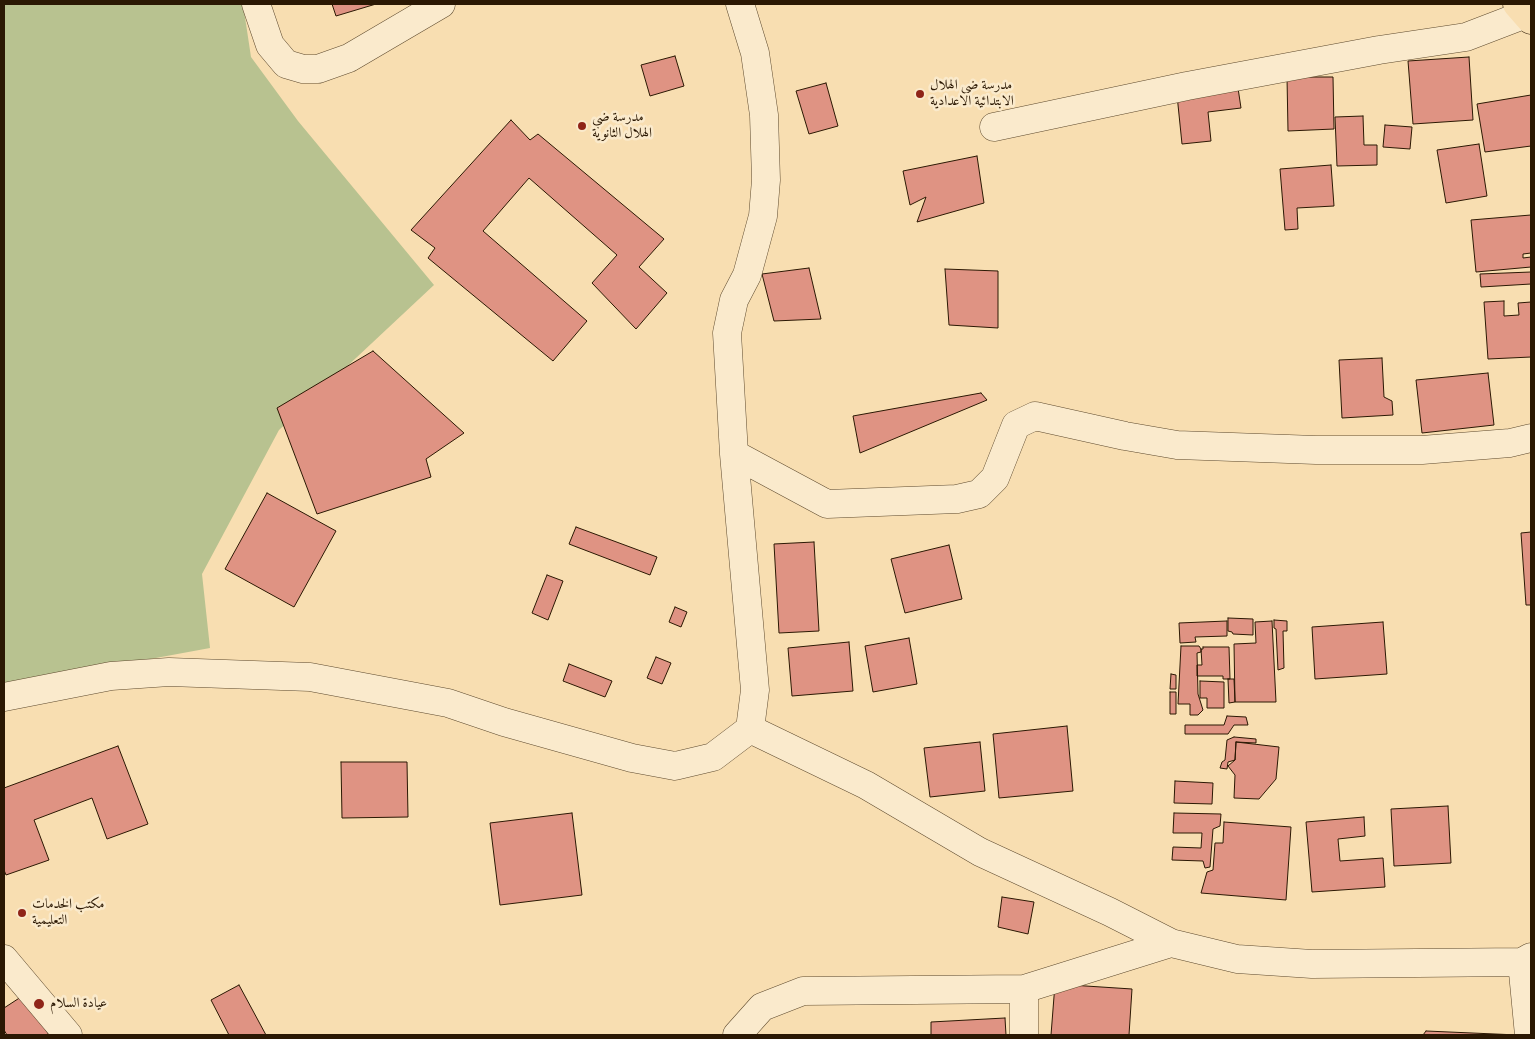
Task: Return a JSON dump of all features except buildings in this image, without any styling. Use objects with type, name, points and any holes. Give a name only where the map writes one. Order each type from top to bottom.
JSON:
[{"type":"street","points":[[256,4],[270,45],[286,64],[303,69],[318,69],[349,58],[441,4]]},
{"type":"street","points":[[4,697],[111,676],[170,672],[310,677],[448,703],[504,722],[632,758],[675,766],[713,757],[750,728],[755,690],[734,454],[727,333],[734,300],[747,276],[763,216],[766,180],[764,115],[754,53],[740,4]]},
{"type":"street","points":[[994,127],[1177,88],[1379,50],[1466,37],[1525,13]]},
{"type":"street","points":[[734,454],[827,504],[957,499],[979,494],[995,478],[1016,425],[1035,416],[1125,436],[1177,445],[1316,450],[1422,450],[1510,443],[1531,438]]},
{"type":"street","points":[[750,728],[866,785],[980,852],[1110,912],[1171,943],[1237,959],[1312,964],[1527,960],[1529,1035]]},
{"type":"street","points":[[737,1035],[762,1007],[803,991],[1024,989],[1171,943]]},
{"type":"street","points":[[6,965],[68,1035]]},
{"type":"street","points":[[1024,989],[1024,1035]]},
{"type":"green space","points":[[4,4],[243,4],[251,57],[298,121],[434,285],[279,430],[202,574],[210,648],[4,689]]},
{"type":"place","name":"مدرسة ضي الهلال الابتدائية الاعدادية","points":[[920,94]]},
{"type":"place","name":"مدرسة ضي الهلال الثانوية","points":[[582,126]]},
{"type":"place","name":"مكتب الخدمات التعليمية","points":[[22,913]]},
{"type":"place","name":"عيادة السلام","points":[[39,1004]]}]
